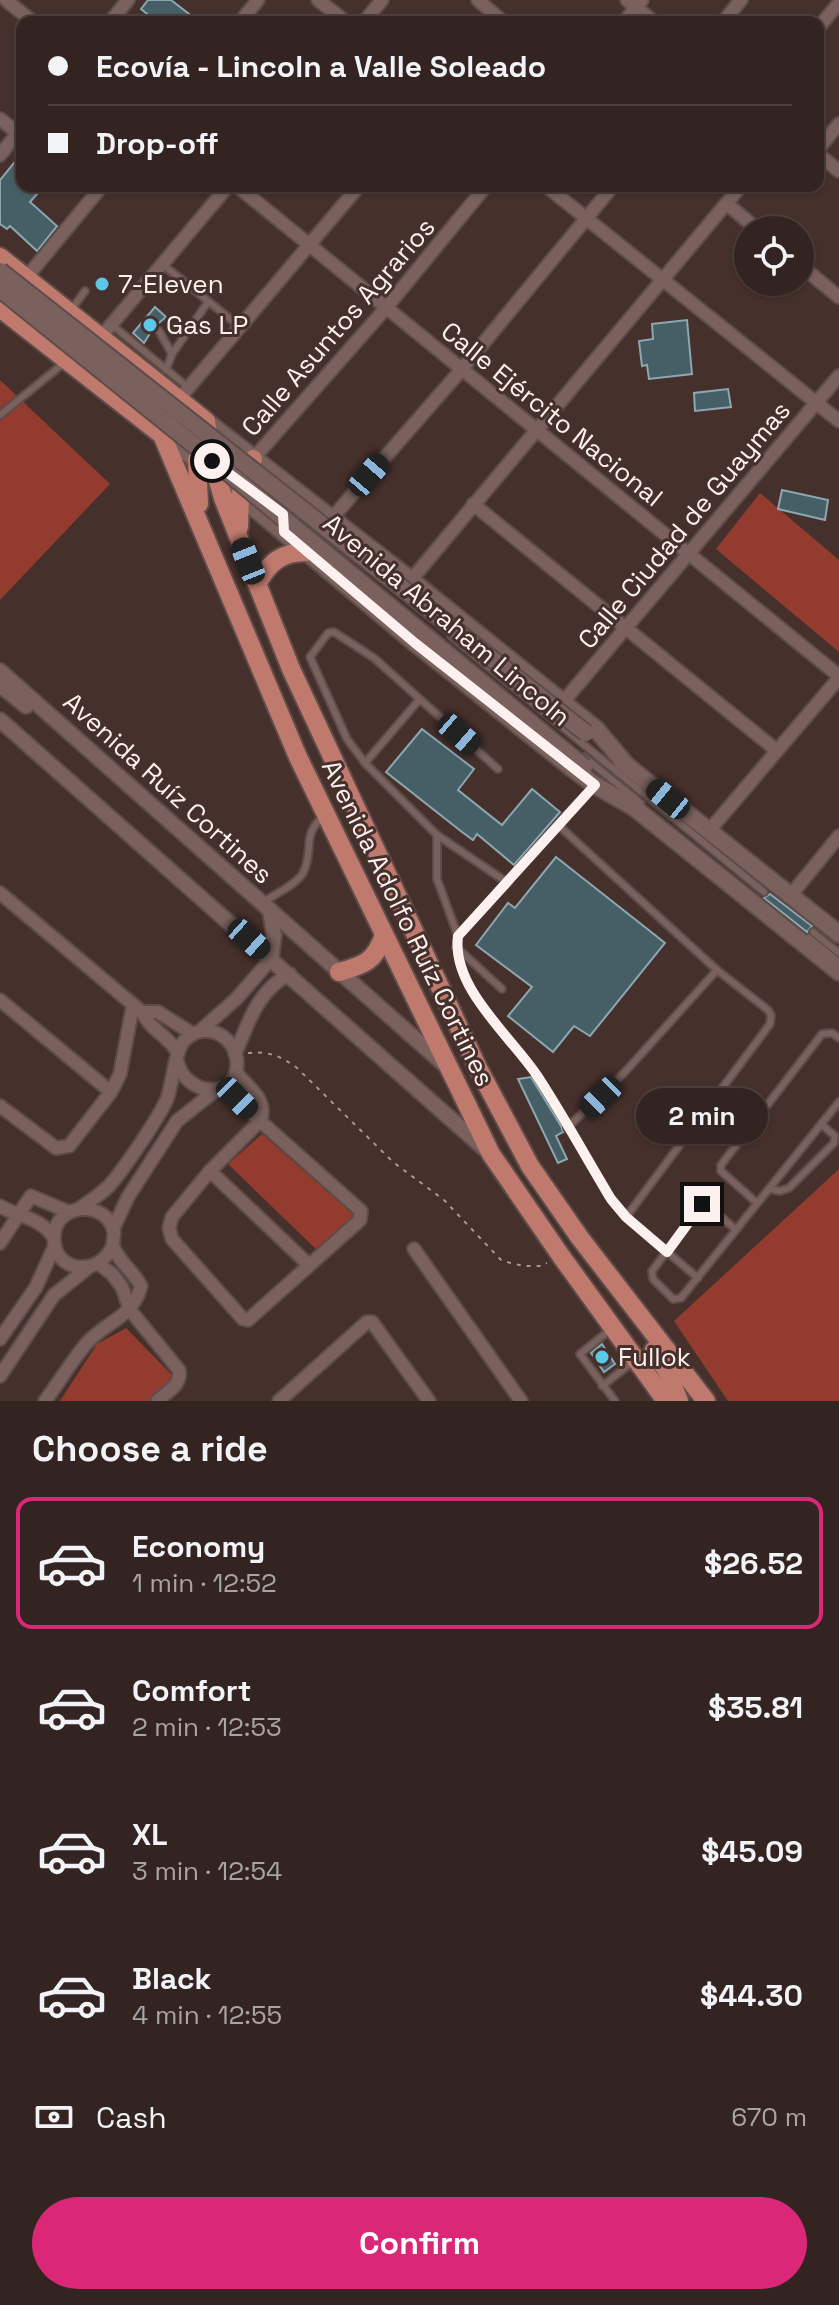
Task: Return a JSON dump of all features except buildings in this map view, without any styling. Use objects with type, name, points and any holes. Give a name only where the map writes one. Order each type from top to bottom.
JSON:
[{"type":"main road","name":"Avenida Abraham Lincoln","points":[[0,257],[70,312],[106,331],[184,394],[208,447],[246,478],[306,500],[332,518],[596,729],[628,767]]},
{"type":"main road","points":[[0,271],[839,934]]},
{"type":"main road","name":"Avenida Abraham Lincoln","points":[[5,301],[67,361],[162,435],[208,447],[246,478],[284,532],[306,552],[415,643],[595,785],[637,809]]},
{"type":"main road","name":"Avenida Abraham Lincoln","points":[[5,301],[219,465],[584,767],[839,972]]},
{"type":"main road","name":"Avenida Adolfo Ruíz Cortines","points":[[162,435],[298,757],[491,1154],[636,1359],[659,1398]]},
{"type":"main road","points":[[202,530],[208,447]]},
{"type":"main road","name":"Avenida Adolfo Ruíz Cortines","points":[[208,447],[239,538],[291,669],[493,1097],[530,1166],[706,1401]]},
{"type":"main road","points":[[239,538],[246,478]]},
{"type":"main road","points":[[284,532],[285,510],[293,501],[306,500]]},
{"type":"main road","points":[[257,584],[277,559],[295,552],[306,552]]},
{"type":"main road","points":[[327,814],[345,815],[375,873],[403,906]]},
{"type":"main road","points":[[339,972],[371,960],[378,953],[384,935]]},
{"type":"main road","points":[[453,1073],[493,1097]]},
{"type":"main road","points":[[599,1262],[606,1280],[664,1365],[679,1401]]},
{"type":"street","points":[[6,0],[26,16]]},
{"type":"street","points":[[115,16],[128,0]]},
{"type":"street","points":[[245,16],[258,0]]},
{"type":"street","points":[[318,0],[338,16]]},
{"type":"street","points":[[369,16],[382,0]]},
{"type":"street","points":[[478,0],[496,16]]},
{"type":"street","points":[[728,16],[741,0]]},
{"type":"street","points":[[824,20],[839,1]]},
{"type":"street","points":[[824,143],[839,124]]},
{"type":"street","points":[[0,155],[16,136]]},
{"type":"street","points":[[824,157],[839,171]]},
{"type":"street","points":[[26,278],[97,192]]},
{"type":"street","points":[[106,331],[223,192]]},
{"type":"street","name":"Calle Ejército Nacional","points":[[244,192],[839,677]]},
{"type":"street","points":[[184,394],[354,192]]},
{"type":"street","name":"Calle Asuntos Agrarios","points":[[246,478],[481,192]]},
{"type":"street","points":[[554,192],[839,421]]},
{"type":"street","points":[[332,518],[462,369],[608,192]]},
{"type":"street","points":[[411,580],[736,192]]},
{"type":"street","points":[[727,204],[741,216]]},
{"type":"street","points":[[814,276],[839,297]]},
{"type":"street","name":"Calle Ciudad de Guaymas","points":[[563,702],[839,376]]},
{"type":"street","points":[[473,504],[776,750]]},
{"type":"street","name":"Avenida Ruíz Cortines","points":[[0,671],[453,1073]]},
{"type":"street","points":[[708,832],[839,677]]},
{"type":"street","points":[[0,685],[93,765],[118,776]]},
{"type":"street","points":[[0,720],[491,1154]]},
{"type":"street","points":[[790,896],[839,836]]},
{"type":"street","points":[[0,893],[137,1008],[148,1025],[170,1041],[178,1056],[179,1069],[189,1083],[197,1087],[220,1088],[260,1121],[361,1211],[360,1220],[252,1318],[243,1319],[172,1239],[169,1228],[172,1217],[210,1171],[260,1121],[264,1111],[262,1103],[236,1072],[235,1054],[229,1040],[223,1035],[208,1031],[196,1033],[158,1012],[137,1008]]},
{"type":"street","points":[[266,906],[274,935],[270,987]]},
{"type":"street","points":[[0,1339],[36,1287],[55,1241],[58,1223],[113,1181],[160,1112],[186,1039],[237,998],[271,959]]},
{"type":"street","points":[[235,1054],[253,1012],[270,987],[290,974]]},
{"type":"street","points":[[0,1000],[111,1092]]},
{"type":"street","points":[[0,1106],[56,1148],[69,1146],[111,1092],[123,1066],[137,1008]]},
{"type":"street","points":[[0,1376],[54,1295],[110,1253],[113,1229],[128,1197],[177,1121],[236,1072]]},
{"type":"street","points":[[210,1171],[309,1265]]},
{"type":"street","points":[[0,1243],[31,1196],[74,1210],[100,1213],[113,1229]]},
{"type":"street","points":[[0,1206],[17,1216],[39,1221],[68,1263],[94,1266],[112,1274],[122,1287],[130,1310],[176,1365],[180,1376],[177,1385],[157,1401]]},
{"type":"street","points":[[45,1401],[85,1345],[101,1329],[130,1310],[140,1290],[140,1283],[113,1245]]},
{"type":"street","points":[[414,1249],[519,1400]]},
{"type":"street","points":[[279,1401],[361,1325],[372,1322],[429,1401]]},
{"type":"lane","points":[[162,264],[239,326]]},
{"type":"lane","points":[[70,312],[85,291]]},
{"type":"lane","points":[[5,301],[208,447]]},
{"type":"lane","points":[[5,301],[208,447]]},
{"type":"lane","points":[[166,370],[172,354],[208,302]]},
{"type":"lane","points":[[106,331],[166,370],[184,394]]},
{"type":"lane","points":[[159,331],[172,354]]},
{"type":"lane","points":[[0,415],[67,361]]},
{"type":"lane","points":[[246,478],[589,747],[761,895]]},
{"type":"lane","points":[[498,769],[374,658],[334,632],[328,633],[310,659],[347,739],[365,763],[437,835],[508,883]]},
{"type":"lane","points":[[365,763],[419,700]]},
{"type":"lane","points":[[458,936],[595,785]]},
{"type":"lane","points":[[266,906],[302,876],[309,854],[308,840],[317,822],[327,814]]},
{"type":"lane","points":[[558,825],[771,1015],[770,1024],[626,1217]]},
{"type":"lane","points":[[437,835],[437,879],[458,936],[459,966],[484,1007],[537,1076],[611,1199],[626,1217],[698,1278]]},
{"type":"lane","points":[[839,953],[811,935],[839,962]]},
{"type":"lane","points":[[456,947],[502,989]]},
{"type":"lane","points":[[567,1128],[624,1073],[717,970]]},
{"type":"lane","points":[[757,1203],[721,1171],[721,1165],[822,1034],[832,1033],[839,1038]]},
{"type":"lane","points":[[735,1229],[704,1202],[652,1271],[652,1276],[673,1299],[681,1298],[839,1102]]},
{"type":"lane","points":[[770,1189],[780,1191],[789,1188],[834,1143],[835,1136],[821,1124]]},
{"type":"lane","points":[[612,1328],[580,1354],[615,1401]]},
{"type":"lane","points":[[602,1386],[636,1359]]},
{"type":"path","points":[[235,1054],[268,1052],[279,1055],[296,1067],[326,1100],[393,1162],[444,1200],[502,1261],[541,1266],[561,1256]]},
{"type":"shaded area","points":[[0,380],[110,484],[0,600]]},
{"type":"shaded area","points":[[760,493],[839,560],[839,652],[716,549]]},
{"type":"shaded area","points":[[262,1134],[354,1215],[318,1251],[228,1164]]},
{"type":"shaded area","points":[[839,1169],[839,1401],[728,1401],[674,1321]]},
{"type":"shaded area","points":[[126,1328],[171,1374],[171,1383],[151,1401],[60,1401],[97,1344]]},
{"type":"place","name":"7-Eleven","points":[[102,284]]},
{"type":"place","name":"Gas LP","points":[[150,325]]},
{"type":"place","name":"Fullok","points":[[602,1357]]},
{"type":"route","points":[[212,461],[283,514],[284,532],[334,576],[595,785],[458,936],[459,966],[484,1007],[537,1076],[611,1199],[626,1217],[667,1252],[702,1204]]}]
